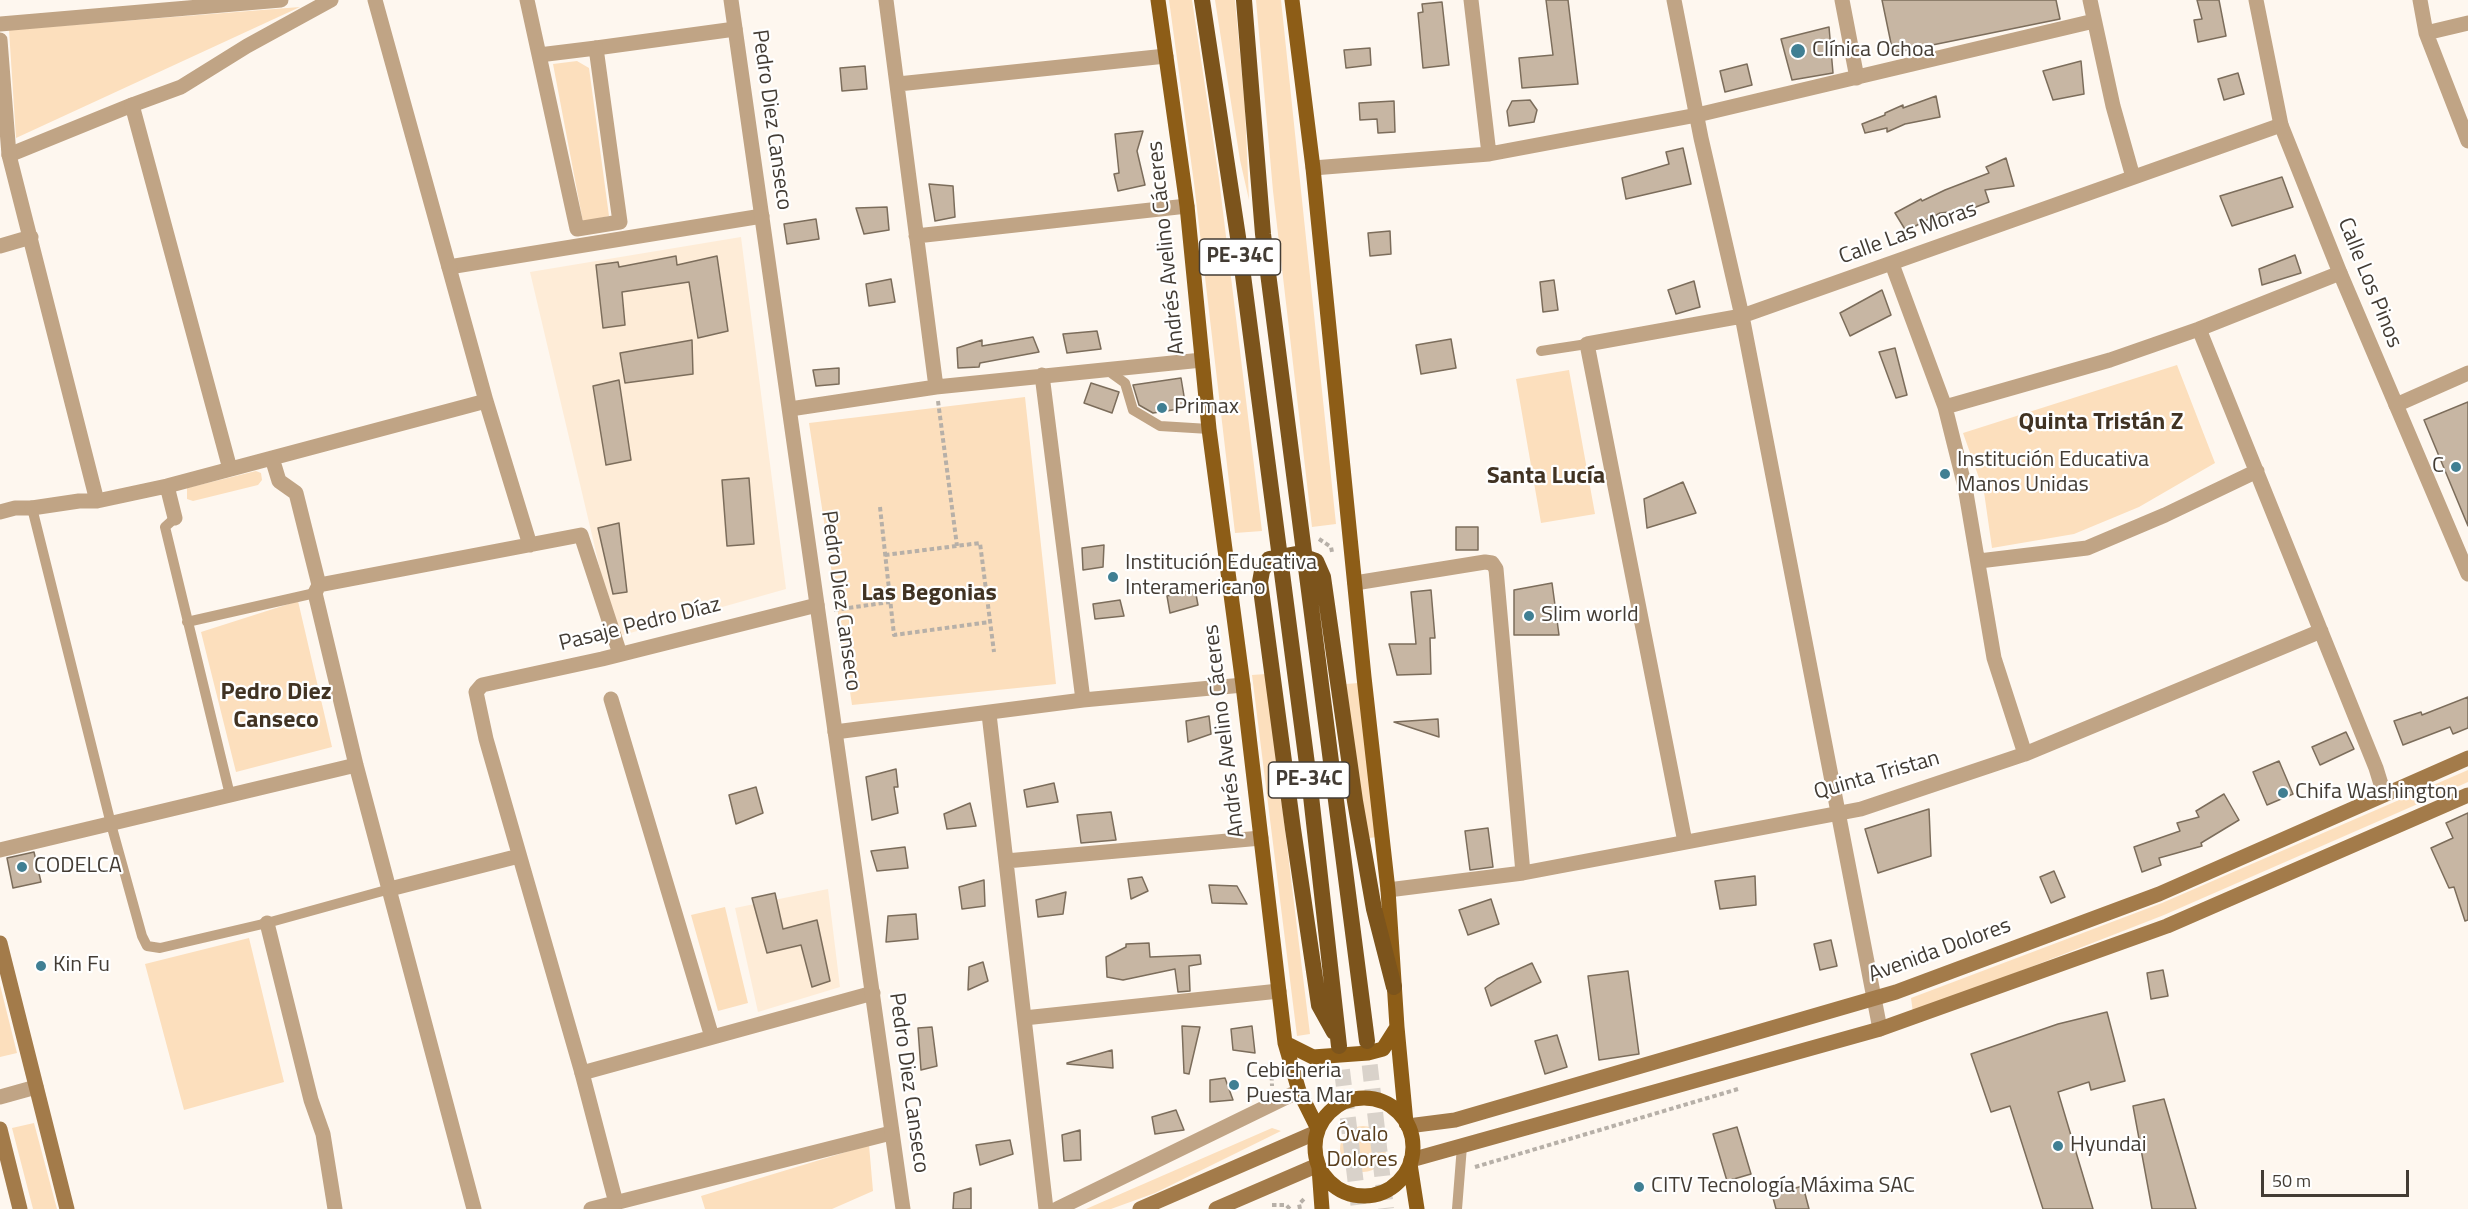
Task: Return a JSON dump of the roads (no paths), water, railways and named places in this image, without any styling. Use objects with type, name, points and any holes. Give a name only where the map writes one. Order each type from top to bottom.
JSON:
[{"type":"highway","name":"PE-34C","points":[[1202,0],[1238,237],[1308,775],[1338,1042],[1318,1005],[1260,582],[1262,571],[1269,559],[1296,554],[1316,561],[1323,577],[1355,801],[1374,909],[1394,987]]},
{"type":"highway","name":"PE-34C","points":[[1244,0],[1263,234],[1367,1041]]},
{"type":"main road","name":"Andrés Avelino Cáceres","points":[[1158,0],[1187,206],[1209,429],[1243,685],[1285,1043],[1299,1091],[1317,1131]]},
{"type":"main road","points":[[1292,0],[1313,168],[1388,890],[1397,1027],[1407,1125]]},
{"type":"main road","name":"Avenida Dolores","points":[[1407,1125],[1455,1120],[1875,999],[2159,894],[2468,758]]},
{"type":"main road","points":[[1318,1167],[1329,1182],[1342,1191],[1358,1196],[1374,1196],[1389,1189],[1402,1178],[1410,1162],[1880,1029],[2167,926],[2468,795]]},
{"type":"main road","points":[[0,943],[67,1209]]},
{"type":"main road","points":[[1285,1043],[1313,1057],[1368,1053],[1383,1049],[1397,1027]]},
{"type":"main road","points":[[1322,1209],[1315,1148],[1317,1131],[1326,1116],[1338,1106],[1352,1099],[1368,1098],[1383,1102],[1396,1111],[1407,1125],[1412,1137],[1410,1162],[1417,1209]]},
{"type":"main road","points":[[0,1130],[20,1209]]},
{"type":"main road","points":[[1140,1209],[1317,1131]]},
{"type":"main road","points":[[1216,1209],[1318,1167]]},
{"type":"street","points":[[0,24],[281,0]]},
{"type":"street","points":[[9,155],[181,87],[247,46],[331,0]]},
{"type":"street","points":[[375,0],[486,401],[530,545]]},
{"type":"street","points":[[527,0],[577,229],[620,222],[596,48]]},
{"type":"street","name":"Pedro Diez Canseco","points":[[731,0],[903,1209]]},
{"type":"street","points":[[886,0],[936,387]]},
{"type":"street","points":[[1471,0],[1488,154]]},
{"type":"street","points":[[1674,0],[1742,316],[1880,1029]]},
{"type":"street","points":[[1842,0],[1857,78]]},
{"type":"street","points":[[2090,0],[2133,177]]},
{"type":"street","name":"Calle Los Pinos","points":[[2256,0],[2281,125],[2340,273],[2467,568]]},
{"type":"street","points":[[2420,0],[2426,33],[2468,141]]},
{"type":"street","points":[[1313,168],[1488,154],[1697,115],[2094,21]]},
{"type":"street","points":[[2426,33],[2468,23]]},
{"type":"street","points":[[539,55],[735,29]]},
{"type":"street","points":[[0,40],[9,155],[97,501]]},
{"type":"street","points":[[898,84],[1166,56]]},
{"type":"street","points":[[132,105],[230,469]]},
{"type":"street","name":"Calle Las Moras","points":[[1587,344],[1742,316],[2281,125]]},
{"type":"street","points":[[916,236],[1187,206]]},
{"type":"street","points":[[448,267],[762,216]]},
{"type":"street","points":[[0,246],[31,237]]},
{"type":"street","points":[[1892,264],[1945,407],[1965,487],[1994,658],[2025,754]]},
{"type":"street","points":[[1945,407],[2110,360],[2199,329],[2340,273]]},
{"type":"street","points":[[2199,329],[2376,768],[2384,794]]},
{"type":"street","points":[[1587,344],[1685,842]]},
{"type":"street","points":[[789,410],[936,387],[1202,360]]},
{"type":"street","points":[[2396,405],[2468,373]]},
{"type":"street","points":[[1042,375],[1083,700]]},
{"type":"street","points":[[0,512],[15,508],[97,501],[167,486],[486,401]]},
{"type":"street","points":[[272,458],[279,481],[296,493],[356,765],[474,1209]]},
{"type":"street","points":[[1979,561],[2087,548],[2165,515],[2257,471]]},
{"type":"street","points":[[167,486],[175,518]]},
{"type":"street","points":[[317,589],[582,535],[620,654]]},
{"type":"street","points":[[1355,583],[1485,562],[1492,563],[1496,569],[1524,873]]},
{"type":"street","name":"Pasaje Pedro Díaz","points":[[519,856],[486,739],[476,692],[482,685],[818,608]]},
{"type":"street","name":"Quinta Tristan","points":[[1388,890],[1524,873],[1861,809],[2025,754],[2321,631]]},
{"type":"street","points":[[836,732],[989,714],[1083,700],[1243,685]]},
{"type":"street","points":[[612,699],[712,1037]]},
{"type":"street","points":[[989,714],[1046,1209]]},
{"type":"street","points":[[0,850],[356,765]]},
{"type":"street","points":[[1006,861],[1261,838]]},
{"type":"street","points":[[390,889],[519,856],[582,1073],[616,1203]]},
{"type":"street","points":[[267,923],[311,1100],[323,1134],[335,1209]]},
{"type":"street","points":[[1024,1018],[1279,991]]},
{"type":"street","points":[[582,1073],[873,993]]},
{"type":"street","points":[[0,1097],[36,1087]]},
{"type":"street","points":[[1057,1209],[1299,1091]]},
{"type":"street","points":[[591,1209],[891,1133]]},
{"type":"lane","name":"Calle Las Moras","points":[[1540,351],[1587,344]]},
{"type":"lane","points":[[1107,370],[1125,383],[1133,410],[1160,426],[1209,429]]},
{"type":"lane","points":[[33,508],[111,824],[142,936],[147,946],[160,948],[267,923],[390,889]]},
{"type":"lane","points":[[175,518],[165,527],[230,795]]},
{"type":"lane","points":[[187,622],[317,589]]},
{"type":"lane","points":[[1457,1209],[1462,1146]]},
{"type":"tunnel","points":[[1367,1041],[1386,1209]]},
{"type":"tunnel","points":[[1339,1046],[1359,1209]]},
{"type":"place","name":"Clínica Ochoa","points":[[1798,51]]},
{"type":"place","name":"Primax","points":[[1162,408]]},
{"type":"place","name":"C","points":[[2456,467]]},
{"type":"place","name":"Institución Educativa Manos Unidas","points":[[1945,474]]},
{"type":"place","name":"Institución Educativa Interamericano","points":[[1113,577]]},
{"type":"place","name":"Slim world","points":[[1529,616]]},
{"type":"place","name":"Chifa Washington","points":[[2283,793]]},
{"type":"place","name":"CODELCA","points":[[22,867]]},
{"type":"place","name":"Kin Fu","points":[[41,966]]},
{"type":"place","name":"Cebicheria Puesta Mar","points":[[1234,1085]]},
{"type":"place","name":"Hyundai","points":[[2058,1146]]},
{"type":"place","name":"CITV Tecnología Máxima SAC","points":[[1639,1187]]},
{"type":"district","name":"Quinta Tristán Z","points":[[2101,423]]},
{"type":"district","name":"Santa Lucía","points":[[1546,477]]},
{"type":"district","name":"Las Begonias","points":[[929,594]]},
{"type":"district","name":"Pedro Diez Canseco","points":[[276,707]]},
{"type":"park label","name":"Óvalo Dolores","points":[[1362,1148]]}]
